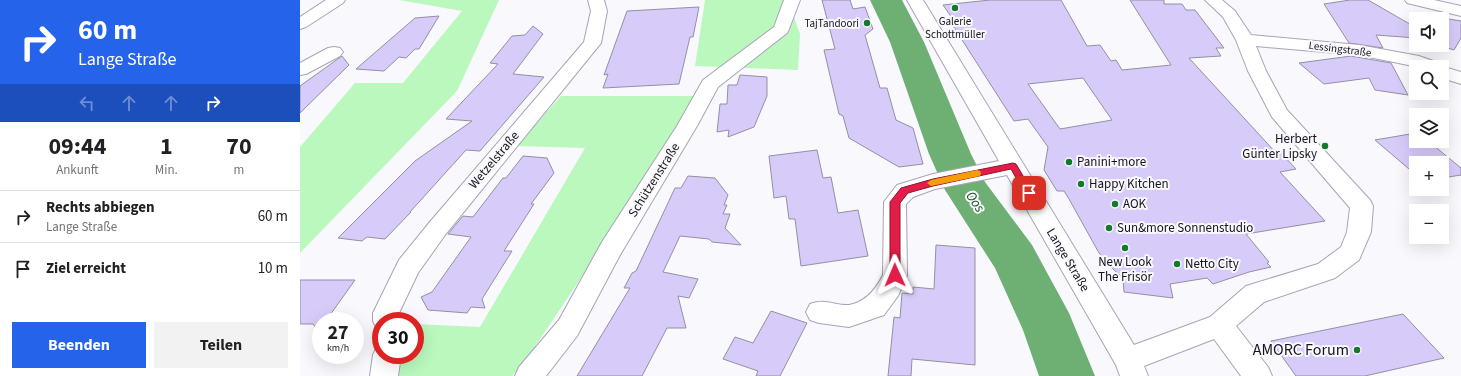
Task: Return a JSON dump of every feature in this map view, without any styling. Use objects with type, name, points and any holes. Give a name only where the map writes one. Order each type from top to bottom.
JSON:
[{"type":"street","points":[[300,24],[337,0]]},
{"type":"street","name":"Wetzelstraße","points":[[386,312],[408,267],[437,229],[592,43],[599,11],[596,0]]},
{"type":"street","name":"Schützenstraße","points":[[529,376],[568,328],[611,249],[687,126],[710,84],[781,29],[792,0]]},
{"type":"street","name":"Lange Straße","points":[[914,0],[1131,368]]},
{"type":"street","points":[[1131,368],[1219,325],[1255,294],[1326,270],[1350,253],[1359,232],[1362,206],[1279,114],[1257,71],[1245,40],[1229,14],[1213,0]]},
{"type":"street","points":[[1413,0],[1461,11]]},
{"type":"street","name":"Lessingstraße","points":[[1245,40],[1359,50],[1414,60]]},
{"type":"street","points":[[300,70],[334,52]]},
{"type":"street","points":[[1449,73],[1461,79]]},
{"type":"street","points":[[819,312],[849,316],[875,307],[889,289],[895,275],[895,202],[905,191],[933,182],[1013,166]]},
{"type":"street","points":[[1219,325],[1258,376]]},
{"type":"street","points":[[384,376],[386,364]]},
{"type":"green space","points":[[399,0],[499,0],[457,91],[300,253],[300,147],[355,83],[403,83],[462,11]]},
{"type":"green space","points":[[705,0],[788,0],[800,34],[798,70],[695,66]]},
{"type":"green space","points":[[561,96],[696,96],[599,251],[524,363],[512,376],[389,376],[393,364],[424,364],[424,324],[480,327],[585,148],[516,146]]},
{"type":"building","points":[[822,0],[850,0],[853,9],[865,7],[873,29],[865,35],[880,88],[887,88],[896,120],[913,128],[923,164],[899,167],[849,138],[843,116],[839,114],[824,50],[835,49]]},
{"type":"building","points":[[990,0],[1061,0],[1087,46],[1100,45],[1111,61],[1116,60],[1122,70],[1171,65],[1130,0],[1164,0],[1164,4],[1182,4],[1186,10],[1195,10],[1224,48],[1216,48],[1221,56],[1189,58],[1277,154],[1281,153],[1296,169],[1280,172],[1325,221],[1246,234],[1269,262],[1267,263],[1271,267],[1249,272],[1213,284],[1207,278],[1170,284],[1173,298],[1124,292],[1123,278],[1099,253],[1064,191],[1057,191],[1044,170],[1048,147],[1028,119],[1014,121],[948,18],[952,18],[943,5]],"holes":[[[1083,78],[1112,120],[1060,129],[1028,84]]]},
{"type":"building","points":[[1350,0],[1368,0],[1409,24],[1409,37],[1376,35],[1383,48],[1349,43],[1324,4]]},
{"type":"building","points":[[699,7],[693,37],[690,37],[679,84],[603,88],[608,74],[604,75],[627,11]]},
{"type":"building","points":[[439,16],[419,49],[415,49],[406,58],[399,57],[384,71],[356,69],[415,18]]},
{"type":"building","points":[[1449,19],[1461,21],[1461,38],[1454,50],[1449,48]]},
{"type":"building","points":[[533,26],[543,34],[513,74],[544,77],[480,151],[466,150],[385,239],[367,237],[362,241],[338,238],[415,161],[472,121],[446,119],[498,64],[490,63],[512,36],[525,35]]},
{"type":"building","points":[[342,56],[349,65],[300,113],[300,86]]},
{"type":"building","points":[[1351,56],[1391,63],[1408,95],[1375,90],[1369,78],[1324,84],[1299,63]]},
{"type":"building","points":[[740,75],[767,77],[767,96],[754,127],[728,137],[729,130],[717,132],[720,104],[727,104],[728,85],[737,85]]},
{"type":"building","points":[[1409,134],[1409,148],[1437,148],[1446,156],[1409,156],[1409,169],[1375,140]]},
{"type":"building","points":[[817,150],[823,178],[831,177],[838,213],[858,210],[868,256],[801,266],[795,219],[789,219],[786,196],[774,198],[769,156]]},
{"type":"building","points":[[523,156],[547,158],[554,173],[531,204],[534,204],[504,251],[512,251],[482,299],[485,308],[471,307],[467,313],[428,310],[421,297],[432,292],[471,237],[448,234],[463,216],[473,217],[503,178],[506,178]]},
{"type":"building","points":[[1449,158],[1461,168],[1461,175],[1449,177]]},
{"type":"building","points":[[688,176],[715,178],[728,195],[724,205],[727,205],[723,214],[730,214],[725,228],[741,245],[712,242],[709,239],[680,236],[663,272],[698,279],[689,298],[678,296],[686,328],[667,328],[642,376],[577,376],[630,288],[624,288],[632,273],[636,271],[675,188],[681,188]]},
{"type":"building","points":[[936,245],[975,248],[975,365],[912,359],[911,376],[888,376],[894,317],[900,318],[902,293],[913,294],[913,287],[934,289]]},
{"type":"building","points":[[300,280],[355,280],[332,312],[312,312],[312,324],[300,324]]},
{"type":"building","points":[[771,311],[807,323],[780,376],[756,376],[758,371],[723,359],[735,337],[753,343]]},
{"type":"building","name":"AMORC Forum","points":[[1403,314],[1444,358],[1365,376],[1296,376],[1271,341]]},
{"type":"waterway","name":"Oos","points":[[886,0],[907,42],[950,154],[967,190],[1015,259],[1050,330],[1067,376]]},
{"type":"slow traffic","points":[[931,183],[977,173]]},
{"type":"place","name":"Galerie Schottmüller","points":[[955,8]]},
{"type":"place","name":"TajTandoori","points":[[867,23]]},
{"type":"place","name":"Herbert Günter Lipsky","points":[[1325,146]]},
{"type":"place","name":"Panini+more","points":[[1069,162]]},
{"type":"place","name":"Happy Kitchen","points":[[1081,184]]},
{"type":"place","name":"AOK","points":[[1115,204]]},
{"type":"place","name":"Sun&more Sonnenstudio","points":[[1109,228]]},
{"type":"place","name":"New Look The Frisör","points":[[1125,248]]},
{"type":"place","name":"Netto City","points":[[1177,264]]},
{"type":"place","name":"AMORC Forum","points":[[1357,350]]},
{"type":"route","points":[[895,275],[895,202],[905,191],[933,182],[1013,166],[1029,193]]}]
